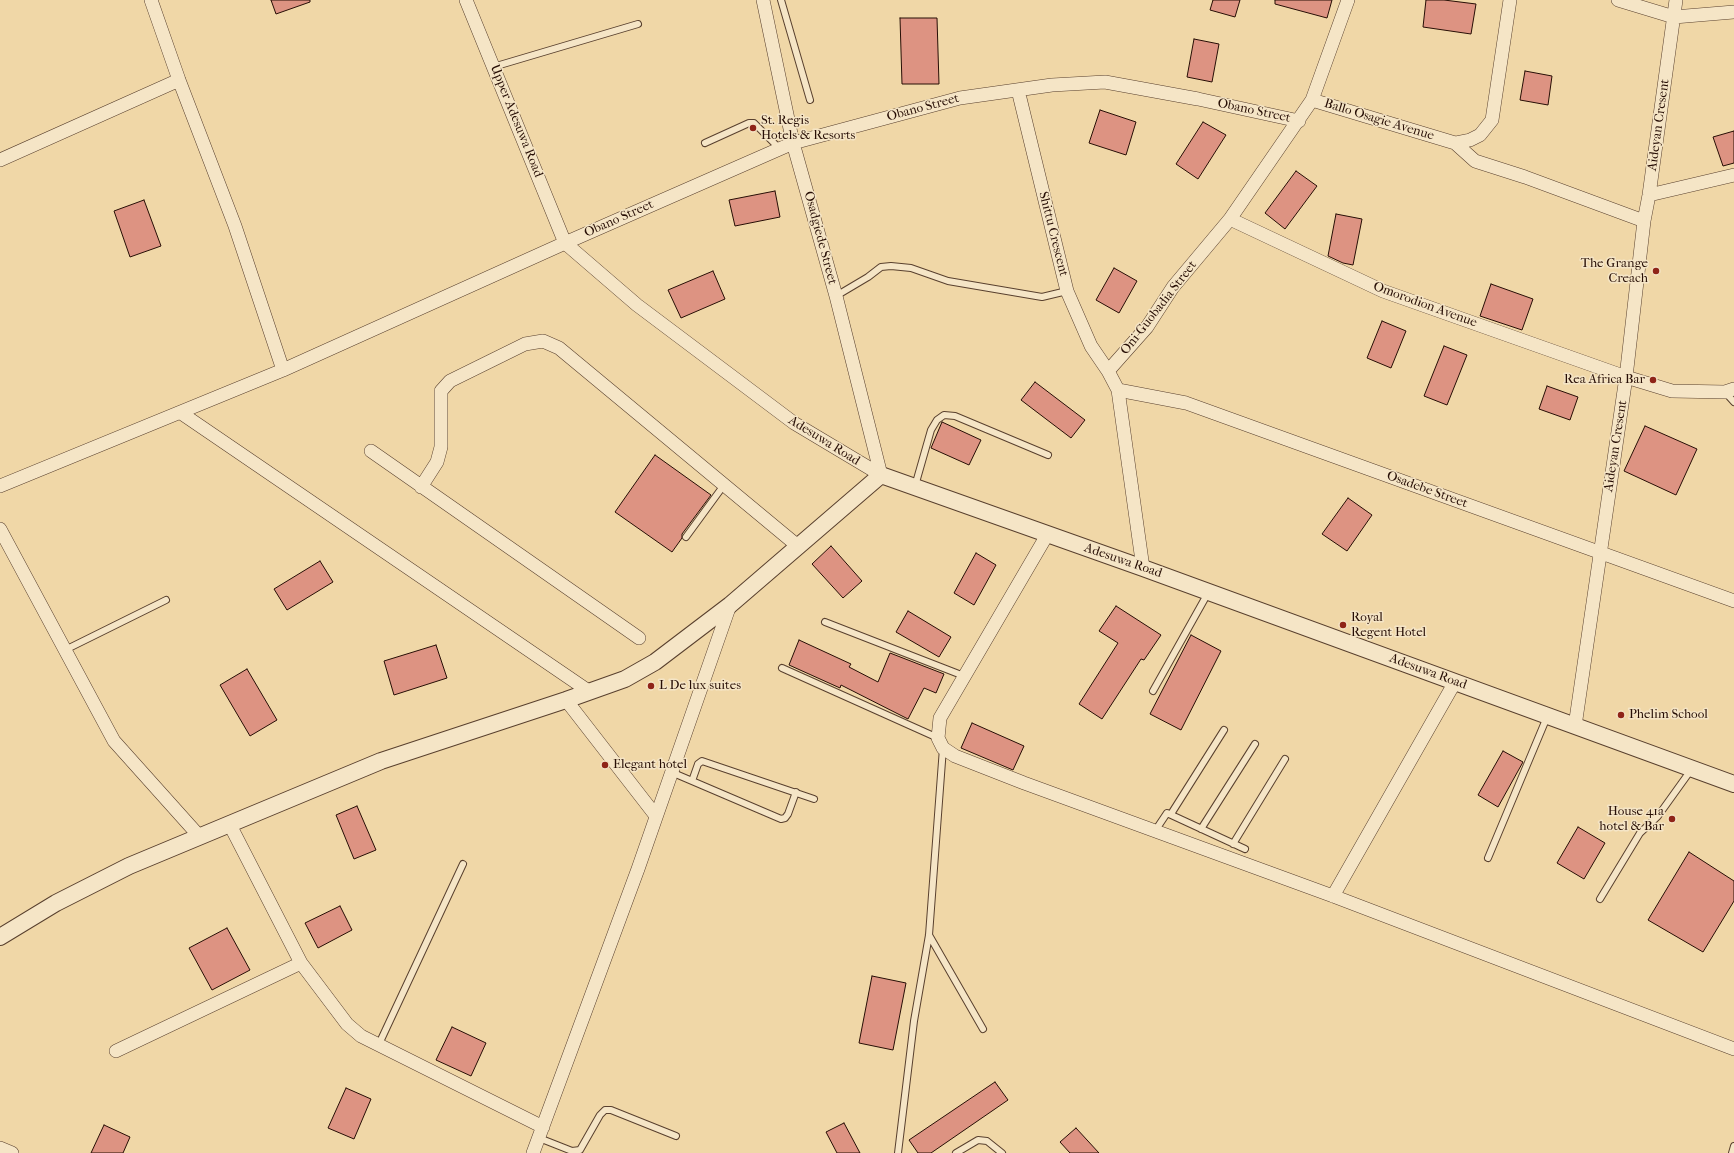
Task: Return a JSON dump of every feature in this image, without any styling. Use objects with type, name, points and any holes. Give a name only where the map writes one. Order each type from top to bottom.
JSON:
[{"type":"street","points":[[152,0],[179,80],[235,226],[283,370]]},
{"type":"street","name":"Upper Adesuwa Road","points":[[466,0],[565,243]]},
{"type":"street","name":"Osadgiede Street","points":[[763,0],[793,143],[836,296],[881,475]]},
{"type":"street","name":"Ballo Osagie Avenue","points":[[1348,0],[1312,100],[1455,143],[1475,161],[1525,177],[1644,221]]},
{"type":"street","points":[[1455,143],[1470,140],[1480,135],[1492,120],[1510,0]]},
{"type":"street","points":[[1618,0],[1674,17],[1734,12]]},
{"type":"street","name":"Aideyan Cresent","points":[[1575,726],[1626,377],[1644,221],[1649,195],[1676,0]]},
{"type":"street","points":[[0,160],[179,80]]},
{"type":"street","name":"Obano Street","points":[[0,486],[283,370],[565,243],[793,143],[960,98],[1052,85],[1105,82],[1198,99],[1300,121]]},
{"type":"street","name":"Shittu Crescent","points":[[1018,90],[1067,291],[1091,346],[1108,371]]},
{"type":"street","name":"Oni-Guobadia Street","points":[[1108,371],[1147,327],[1173,287],[1230,219],[1300,121],[1312,100]]},
{"type":"street","points":[[1649,195],[1734,175]]},
{"type":"street","name":"Omorodion Avenue","points":[[1230,219],[1383,291],[1626,377],[1672,391],[1731,394]]},
{"type":"street","name":"Adesuwa Road","points":[[565,243],[637,305],[794,423],[881,475],[1047,535],[1144,568],[1734,784]]},
{"type":"street","points":[[421,487],[437,462],[441,447],[441,391],[450,381],[518,347],[525,344],[543,341],[559,348],[799,547]]},
{"type":"street","points":[[1108,371],[1118,390],[1144,568]]},
{"type":"street","name":"Osadebe Street","points":[[1118,390],[1186,403],[1734,601]]},
{"type":"street","points":[[181,413],[590,692]]},
{"type":"street","points":[[371,451],[639,638]]},
{"type":"street","points":[[0,937],[56,903],[130,866],[381,761],[625,679],[655,662],[730,605],[881,475]]},
{"type":"street","points":[[0,528],[114,741],[200,837]]},
{"type":"street","points":[[1047,535],[940,718],[940,743],[955,756],[1024,783],[1334,896],[1734,1049]]},
{"type":"street","points":[[533,1153],[638,869],[730,605]]},
{"type":"street","points":[[1334,896],[1455,682]]},
{"type":"street","points":[[566,700],[656,816]]},
{"type":"street","points":[[230,825],[301,963],[347,1024],[361,1036],[379,1044],[541,1132]]},
{"type":"street","points":[[116,1051],[301,963]]},
{"type":"street","points":[[0,1148],[12,1153]]},
{"type":"lane","points":[[781,0],[810,100]]},
{"type":"lane","points":[[493,67],[638,24]]},
{"type":"lane","points":[[705,143],[749,123],[754,123],[780,149]]},
{"type":"lane","points":[[836,296],[868,277],[881,267],[891,266],[911,268],[948,281],[1042,297],[1067,291]]},
{"type":"lane","points":[[915,488],[931,430],[937,420],[944,416],[955,416],[1048,455]]},
{"type":"lane","points":[[686,537],[724,484]]},
{"type":"lane","points":[[1154,691],[1209,592]]},
{"type":"lane","points":[[65,650],[166,600]]},
{"type":"lane","points":[[825,622],[964,676]]},
{"type":"lane","points":[[782,668],[940,743],[929,935],[914,1020],[898,1153]]},
{"type":"lane","points":[[1488,858],[1547,715]]},
{"type":"lane","points":[[1171,814],[1224,730]]},
{"type":"lane","points":[[1201,829],[1255,744]]},
{"type":"lane","points":[[1232,844],[1285,759]]},
{"type":"lane","points":[[692,781],[698,764],[702,761],[814,799]]},
{"type":"lane","points":[[1600,899],[1640,833],[1658,816],[1692,769]]},
{"type":"lane","points":[[671,772],[781,819],[786,818],[796,792]]},
{"type":"lane","points":[[1155,831],[1164,816],[1168,813],[1245,849]]},
{"type":"lane","points":[[379,1044],[463,864]]},
{"type":"lane","points":[[929,935],[983,1029]]},
{"type":"lane","points":[[541,1132],[572,1151],[580,1150],[600,1115],[605,1110],[611,1110],[676,1136]]},
{"type":"lane","points":[[956,1153],[978,1140],[987,1141],[1002,1153]]},
{"type":"lane","points":[[1732,1153],[1734,1146]]},
{"type":"building","points":[[271,0],[310,0],[310,2],[276,14]]},
{"type":"building","points":[[1213,0],[1240,0],[1235,17],[1210,10]]},
{"type":"building","points":[[1275,0],[1332,0],[1327,18],[1275,4]]},
{"type":"building","points":[[1426,0],[1444,0],[1476,4],[1471,34],[1423,27]]},
{"type":"building","points":[[900,18],[937,18],[939,84],[902,84]]},
{"type":"building","points":[[1194,39],[1219,44],[1212,82],[1187,77]]},
{"type":"building","points":[[1525,71],[1552,76],[1548,105],[1520,100]]},
{"type":"building","points":[[1100,110],[1136,122],[1126,155],[1089,143]]},
{"type":"building","points":[[1203,122],[1226,135],[1198,179],[1176,164]]},
{"type":"building","points":[[1734,131],[1734,163],[1723,166],[1713,137]]},
{"type":"building","points":[[1296,171],[1317,186],[1285,229],[1265,213]]},
{"type":"building","points":[[775,191],[780,217],[735,226],[729,200]]},
{"type":"building","points":[[144,200],[161,246],[130,257],[114,211]]},
{"type":"building","points":[[1336,214],[1362,219],[1353,265],[1343,263],[1328,256]]},
{"type":"building","points":[[1114,268],[1137,281],[1119,313],[1096,300]]},
{"type":"building","points":[[713,271],[725,299],[681,318],[668,290]]},
{"type":"building","points":[[1491,284],[1533,299],[1522,330],[1480,316]]},
{"type":"building","points":[[1382,321],[1406,331],[1391,368],[1367,358]]},
{"type":"building","points":[[1444,346],[1467,355],[1447,405],[1424,396]]},
{"type":"building","points":[[1035,382],[1085,420],[1071,438],[1021,400]]},
{"type":"building","points":[[1547,386],[1578,397],[1570,420],[1539,409]]},
{"type":"building","points":[[942,422],[981,440],[969,465],[931,448]]},
{"type":"building","points":[[1645,426],[1697,449],[1676,495],[1624,471]]},
{"type":"building","points":[[655,455],[711,495],[682,534],[682,538],[672,552],[615,512]]},
{"type":"building","points":[[1348,498],[1372,515],[1347,551],[1322,534]]},
{"type":"building","points":[[831,546],[862,581],[843,598],[812,564]]},
{"type":"building","points":[[976,553],[996,565],[974,605],[954,593]]},
{"type":"building","points":[[320,561],[333,582],[287,610],[274,589]]},
{"type":"building","points":[[1116,606],[1161,635],[1144,660],[1141,659],[1102,719],[1079,704],[1118,643],[1099,631]]},
{"type":"building","points":[[908,611],[951,637],[939,657],[896,632]]},
{"type":"building","points":[[1191,635],[1221,651],[1181,730],[1150,714]]},
{"type":"building","points":[[799,640],[851,664],[849,667],[878,682],[890,653],[944,674],[936,693],[924,688],[908,719],[841,685],[840,688],[789,665]]},
{"type":"building","points":[[436,645],[447,678],[394,695],[384,661]]},
{"type":"building","points":[[247,669],[277,720],[250,736],[220,685]]},
{"type":"building","points":[[972,723],[1024,746],[1013,770],[961,748]]},
{"type":"building","points":[[1503,751],[1523,762],[1498,807],[1478,795]]},
{"type":"building","points":[[357,806],[376,850],[354,859],[336,815]]},
{"type":"building","points":[[1578,827],[1605,843],[1584,879],[1557,863]]},
{"type":"building","points":[[1689,852],[1734,881],[1734,901],[1703,952],[1648,920]]},
{"type":"building","points":[[340,906],[352,930],[318,948],[305,923]]},
{"type":"building","points":[[227,928],[250,970],[212,990],[189,948]]},
{"type":"building","points":[[872,976],[906,983],[893,1050],[859,1043]]},
{"type":"building","points":[[452,1027],[486,1043],[471,1076],[436,1060]]},
{"type":"building","points":[[995,1082],[1008,1100],[931,1153],[918,1153],[909,1140]]},
{"type":"building","points":[[346,1088],[371,1099],[354,1139],[328,1128]]},
{"type":"building","points":[[844,1123],[860,1153],[837,1153],[826,1132]]},
{"type":"building","points":[[104,1125],[130,1137],[123,1153],[91,1153]]},
{"type":"building","points":[[1076,1128],[1099,1153],[1070,1153],[1060,1142]]},
{"type":"place","name":"St. Regis Hotels & Resorts","points":[[753,128]]},
{"type":"place","name":"The Grange Creach","points":[[1656,271]]},
{"type":"place","name":"Rea Africa Bar","points":[[1653,380]]},
{"type":"place","name":"Royal Regent Hotel","points":[[1343,625]]},
{"type":"place","name":"L De lux suites","points":[[651,686]]},
{"type":"place","name":"Phelim School","points":[[1621,715]]},
{"type":"place","name":"Elegant hotel","points":[[605,765]]},
{"type":"place","name":"House 41a hotel & Bar","points":[[1672,819]]}]
